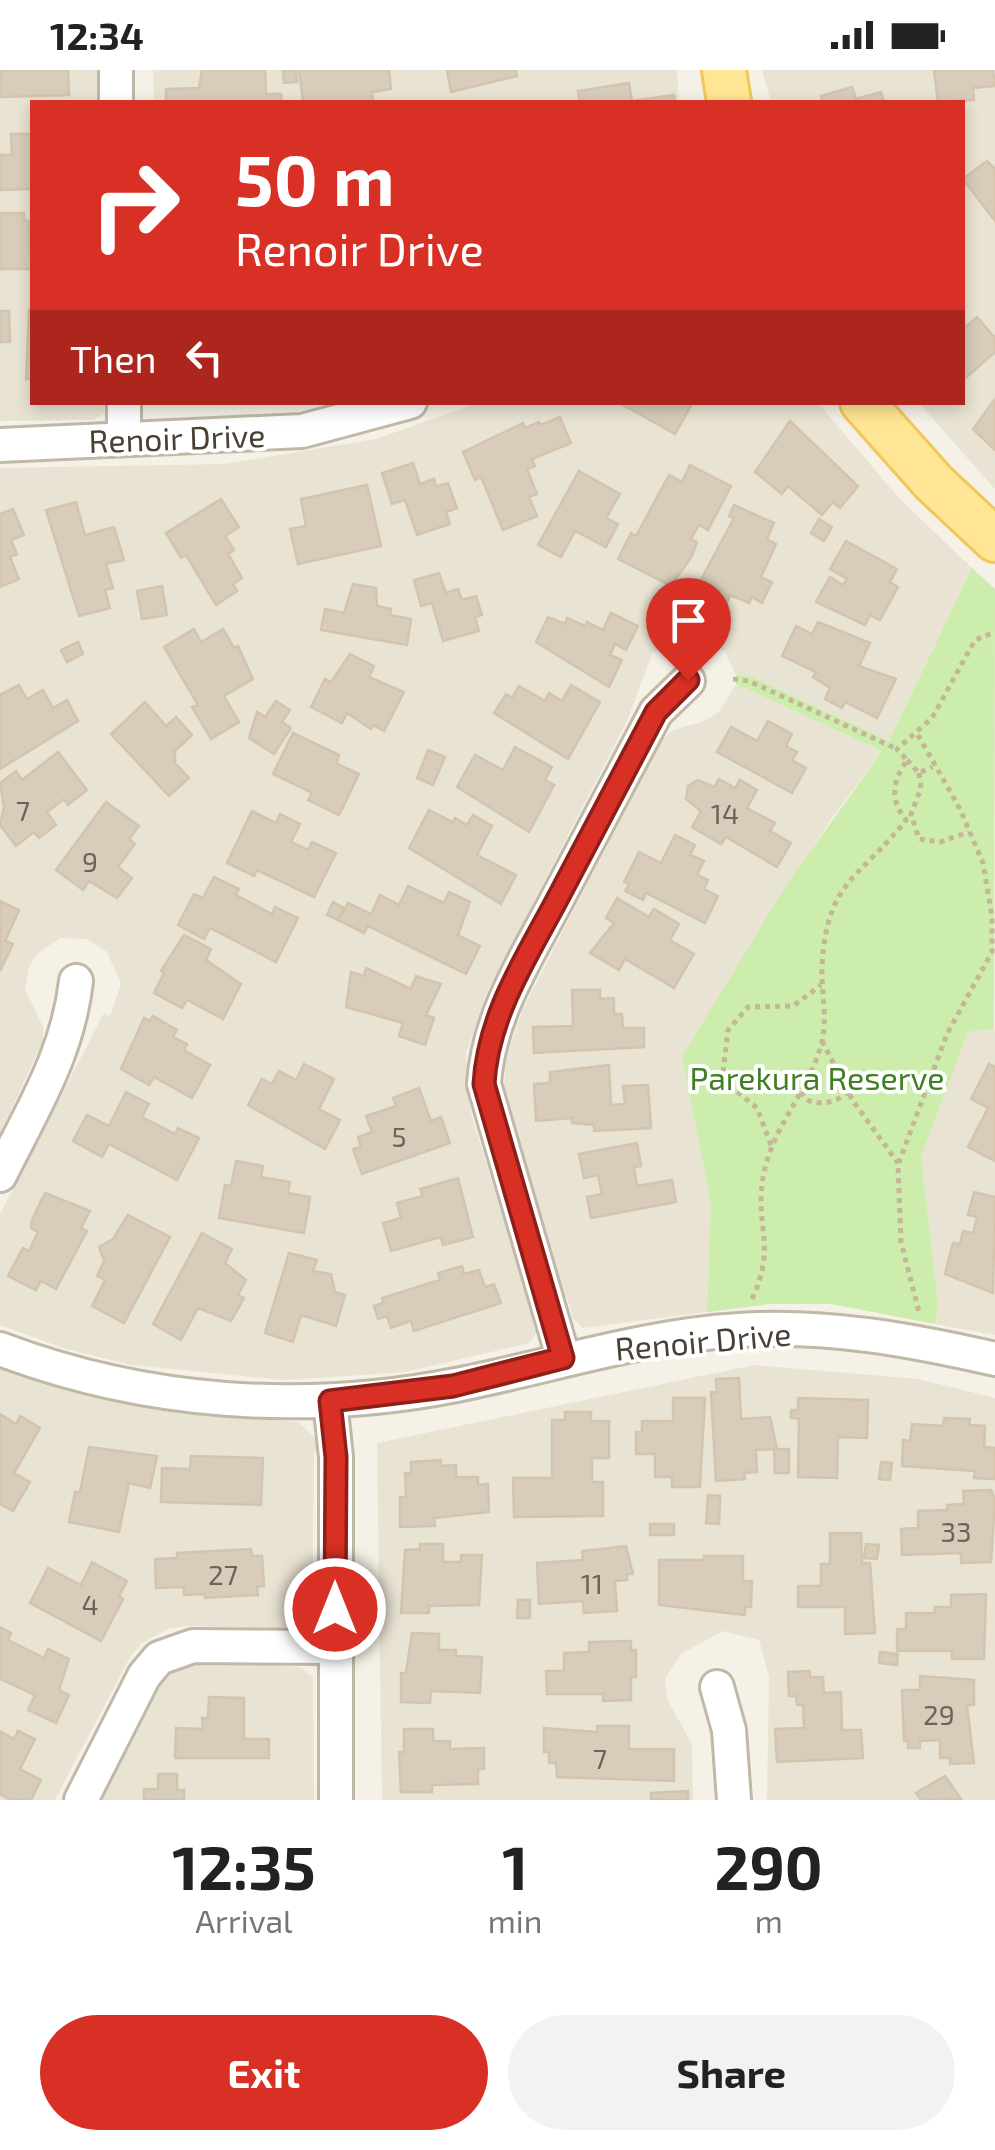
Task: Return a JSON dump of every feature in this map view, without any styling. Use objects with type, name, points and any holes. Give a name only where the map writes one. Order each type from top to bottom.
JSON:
[{"type":"main road","points":[[724,70],[729,100]]},
{"type":"main road","points":[[865,405],[934,484],[995,540]]},
{"type":"street","points":[[116,70],[116,100]]},
{"type":"street","points":[[124,405],[124,439]]},
{"type":"street","name":"Renoir Drive","points":[[0,444],[302,431],[399,405]]},
{"type":"street","points":[[563,1358],[484,1084],[486,1054],[516,978],[656,712],[688,680]]},
{"type":"street","points":[[0,1175],[56,1067],[72,1019],[76,981]]},
{"type":"street","name":"Renoir Drive","points":[[0,1350],[82,1377],[142,1389],[265,1401],[330,1401],[453,1386],[563,1358],[670,1337],[782,1328],[923,1342],[995,1360]]},
{"type":"street","points":[[330,1401],[336,1457],[336,1800]]},
{"type":"street","points":[[81,1800],[144,1676],[158,1658],[193,1646],[335,1647]]},
{"type":"street","points":[[716,1687],[729,1730],[734,1800]]},
{"type":"path","points":[[897,749],[918,735],[932,718],[970,646],[981,635],[995,632]]},
{"type":"path","points":[[732,679],[749,681],[897,749],[919,773],[920,788],[909,817],[856,869],[838,894],[826,929],[822,1041],[772,1146],[761,1199],[767,1260],[746,1312]]},
{"type":"path","points":[[918,735],[970,832],[990,894],[994,951],[947,1034],[898,1163],[901,1242],[911,1293],[924,1324]]},
{"type":"path","points":[[907,760],[893,788],[923,842],[970,832]]},
{"type":"path","points":[[919,773],[932,766]]},
{"type":"path","points":[[772,1146],[753,1103],[724,1078],[722,1064],[728,1030],[748,1007],[793,1006],[822,985]]},
{"type":"path","points":[[822,1041],[848,1092],[898,1163]]},
{"type":"path","points":[[801,1092],[807,1100],[835,1102],[848,1092]]},
{"type":"shaded area","points":[[0,70],[99,70],[100,100],[30,100],[30,405],[110,405],[110,410],[94,420],[0,421]]},
{"type":"shaded area","points":[[153,70],[677,70],[679,100],[154,100]]},
{"type":"shaded area","points":[[762,70],[995,70],[995,489],[921,405],[965,405],[965,100],[770,100]]},
{"type":"shaded area","points":[[472,405],[820,405],[898,497],[972,568],[889,741],[751,676],[736,675],[725,652],[705,639],[677,638],[652,654],[627,721],[486,994],[466,1054],[471,1114],[536,1324],[537,1333],[529,1343],[406,1372],[285,1380],[132,1365],[66,1349],[0,1325],[0,1214],[104,1013],[110,1017],[121,984],[107,952],[87,939],[60,938],[38,953],[29,967],[25,989],[43,1027],[43,1041],[0,1133],[0,468],[225,464],[376,439]]},
{"type":"shaded area","points":[[736,684],[882,751],[829,822],[682,1057],[711,1203],[707,1312],[583,1328],[573,1318],[567,1297],[561,1298],[504,1087],[506,1057],[523,1009],[660,742],[673,730],[705,721],[720,711]]},
{"type":"shaded area","points":[[994,1029],[995,1335],[935,1324],[938,1304],[921,1157],[968,1032]]},
{"type":"shaded area","points":[[754,1365],[918,1379],[995,1398],[995,1800],[767,1800],[769,1677],[759,1640],[723,1631],[681,1654],[665,1678],[667,1699],[692,1744],[693,1800],[382,1800],[377,1443]]},
{"type":"shaded area","points":[[0,1368],[103,1399],[298,1422],[315,1438],[320,1452],[314,1454],[312,1619],[296,1629],[189,1626],[168,1629],[142,1643],[130,1657],[55,1800],[0,1800]]},
{"type":"shaded area","points":[[278,1660],[279,1666],[300,1667],[313,1677],[314,1800],[99,1800],[161,1681],[170,1671],[196,1664]]},
{"type":"green space","name":"Parekura Reserve","points":[[972,568],[995,589],[994,1029],[968,1032],[921,1157],[938,1304],[935,1324],[831,1304],[769,1304],[707,1312],[711,1203],[682,1057],[785,887],[882,751],[736,684],[736,675],[751,676],[889,741]]},
{"type":"building","points":[[1,70],[68,70],[69,95],[0,97]]},
{"type":"building","points":[[202,70],[265,70],[266,94],[281,94],[281,100],[166,100],[166,89],[199,88]]},
{"type":"building","points":[[283,70],[296,70],[297,82],[284,83]]},
{"type":"building","points":[[299,70],[389,70],[391,89],[372,92],[373,100],[303,100]]},
{"type":"building","points":[[447,70],[516,70],[517,76],[451,92]]},
{"type":"building","points":[[934,70],[993,70],[995,86],[973,88],[974,100],[938,100]]},
{"type":"building","points":[[629,83],[632,100],[580,100],[578,91]]},
{"type":"building","points":[[852,87],[856,99],[881,92],[883,100],[822,100],[821,96]]},
{"type":"building","points":[[674,95],[675,100],[639,100]]},
{"type":"building","points":[[11,134],[30,134],[30,189],[0,190],[0,155],[12,155]]},
{"type":"building","points":[[987,161],[995,169],[995,221],[965,182],[965,178]]},
{"type":"building","points":[[0,213],[24,213],[24,220],[29,221],[30,269],[0,269]]},
{"type":"building","points":[[29,310],[30,310],[30,379],[26,379]]},
{"type":"building","points":[[0,311],[9,311],[10,342],[0,342]]},
{"type":"building","points":[[977,317],[995,338],[995,352],[965,378],[965,327]]},
{"type":"building","points":[[995,399],[995,450],[973,429]]},
{"type":"building","points":[[623,405],[691,405],[675,434]]},
{"type":"building","points":[[560,417],[571,443],[532,459],[535,466],[527,469],[537,494],[529,497],[537,516],[503,530],[481,477],[475,480],[463,452],[523,423],[525,428]]},
{"type":"building","points":[[790,421],[858,486],[840,508],[833,502],[822,515],[788,486],[782,494],[755,472]]},
{"type":"building","points":[[413,463],[420,484],[434,479],[436,487],[448,483],[457,508],[446,512],[450,524],[417,535],[405,500],[392,504],[382,473]]},
{"type":"building","points":[[690,465],[731,486],[708,530],[699,525],[691,539],[697,542],[692,556],[671,586],[618,559],[631,533],[636,536],[669,475],[682,482]]},
{"type":"building","points":[[579,471],[620,494],[606,518],[618,524],[606,547],[575,531],[561,557],[538,545]]},
{"type":"building","points":[[367,485],[381,546],[298,564],[290,529],[306,526],[301,499]]},
{"type":"building","points":[[221,499],[239,527],[225,536],[234,550],[228,554],[242,578],[233,584],[237,591],[216,605],[186,555],[181,558],[166,533]]},
{"type":"building","points":[[76,502],[85,535],[114,527],[124,560],[106,564],[113,588],[105,590],[110,608],[79,616],[46,510]]},
{"type":"building","points":[[734,505],[774,523],[767,539],[776,544],[761,577],[772,582],[762,603],[752,597],[749,603],[730,595],[720,619],[688,604],[734,518],[729,516]]},
{"type":"building","points":[[13,509],[24,535],[11,540],[17,554],[10,557],[19,579],[0,587],[0,514]]},
{"type":"building","points":[[819,519],[832,527],[824,541],[811,533]]},
{"type":"building","points":[[846,541],[897,569],[890,582],[898,587],[880,620],[870,615],[865,625],[816,602],[830,577],[843,585],[847,579],[830,569]]},
{"type":"building","points":[[439,573],[446,593],[458,589],[462,600],[476,596],[482,615],[475,617],[479,631],[443,641],[432,603],[421,606],[414,580]]},
{"type":"building","points":[[353,584],[376,588],[377,606],[391,609],[390,615],[411,619],[407,645],[321,630],[325,609],[344,613]]},
{"type":"building","points":[[162,586],[167,615],[142,619],[137,591]]},
{"type":"building","points":[[611,613],[638,626],[626,650],[615,644],[610,655],[622,660],[609,687],[536,642],[548,617],[565,624],[567,618],[585,626],[587,622],[603,630]]},
{"type":"building","points":[[818,622],[870,643],[859,666],[896,679],[877,718],[845,702],[842,708],[825,699],[830,688],[813,677],[816,672],[782,656],[796,626],[812,634]]},
{"type":"building","points":[[194,629],[201,642],[223,629],[234,648],[238,646],[253,679],[224,696],[239,722],[211,739],[192,707],[198,705],[164,647]]},
{"type":"building","points":[[78,642],[83,654],[67,662],[61,650]]},
{"type":"building","points":[[350,654],[374,666],[369,677],[404,692],[384,731],[373,725],[371,729],[347,713],[342,723],[311,707],[325,679],[331,682]]},
{"type":"building","points":[[19,685],[27,699],[43,690],[53,708],[67,700],[78,721],[0,769],[0,695]]},
{"type":"building","points":[[571,685],[600,702],[568,759],[494,713],[506,694],[512,698],[519,686],[545,701],[549,693],[562,701]]},
{"type":"building","points":[[276,701],[290,710],[282,722],[291,728],[274,754],[249,738],[257,712],[265,717]]},
{"type":"building","points":[[145,702],[166,726],[176,717],[192,735],[175,751],[175,763],[189,778],[169,796],[111,734]]},
{"type":"building","points":[[768,721],[792,734],[786,746],[797,752],[792,760],[806,768],[792,793],[717,752],[731,727],[757,741]]},
{"type":"building","points":[[293,733],[339,755],[336,763],[359,774],[339,815],[308,800],[312,793],[273,774]]},
{"type":"building","points":[[515,747],[552,767],[545,780],[554,785],[529,832],[457,787],[475,755],[503,770]]},
{"type":"building","points":[[428,750],[445,757],[433,785],[417,778]]},
{"type":"building","points":[[58,752],[87,790],[68,805],[64,799],[47,812],[56,825],[39,838],[34,832],[16,846],[0,825],[4,807],[0,783],[16,771],[22,780]]},
{"type":"building","points":[[719,779],[735,788],[740,780],[757,790],[747,808],[775,823],[770,831],[791,843],[777,867],[726,837],[721,844],[692,827],[701,811],[686,799],[688,786],[698,780],[714,787]]},
{"type":"building","points":[[106,802],[139,826],[129,839],[135,844],[118,867],[132,878],[117,898],[89,881],[83,890],[56,870]]},
{"type":"building","points":[[429,810],[467,825],[473,815],[492,826],[477,855],[516,875],[501,904],[409,848]]},
{"type":"building","points":[[252,811],[276,823],[280,814],[300,824],[291,842],[308,850],[312,842],[336,853],[314,897],[257,870],[254,876],[227,863]]},
{"type":"building","points":[[675,835],[695,845],[690,855],[704,861],[697,875],[708,880],[704,889],[718,896],[705,923],[646,893],[643,900],[625,891],[629,884],[624,882],[639,852],[661,863]]},
{"type":"building","points":[[214,877],[239,889],[236,895],[272,914],[275,907],[298,918],[276,962],[210,928],[204,939],[178,925],[194,894],[203,898]]},
{"type":"building","points":[[408,886],[444,903],[449,892],[470,902],[458,935],[480,946],[466,974],[368,926],[364,933],[338,920],[348,903],[371,914],[380,895],[399,905]]},
{"type":"building","points":[[617,898],[649,917],[654,909],[679,924],[670,940],[694,954],[674,988],[625,959],[619,970],[590,953],[614,923],[606,918]]},
{"type":"building","points":[[0,901],[19,910],[5,941],[13,944],[0,971]]},
{"type":"building","points":[[333,902],[344,908],[338,920],[327,915]]},
{"type":"building","points":[[184,935],[211,949],[206,960],[241,984],[223,1019],[187,1000],[182,1008],[154,993],[164,973],[161,971]]},
{"type":"building","points":[[366,968],[411,989],[416,976],[441,984],[426,1015],[434,1018],[425,1045],[399,1036],[403,1023],[346,1007],[351,972],[364,976]]},
{"type":"building","points":[[572,990],[600,990],[600,999],[614,998],[614,1014],[622,1014],[623,1028],[644,1028],[644,1047],[534,1053],[533,1027],[573,1026]]},
{"type":"building","points":[[153,1016],[177,1030],[173,1037],[187,1044],[184,1050],[210,1065],[192,1098],[154,1077],[149,1085],[121,1069],[144,1018],[150,1021]]},
{"type":"building","points":[[304,1064],[334,1079],[319,1109],[340,1120],[325,1149],[248,1105],[262,1079],[272,1084],[279,1071],[296,1080]]},
{"type":"building","points":[[989,1064],[995,1067],[995,1161],[968,1147],[988,1108],[971,1099]]},
{"type":"building","points":[[609,1065],[611,1105],[625,1104],[623,1086],[648,1085],[651,1128],[594,1131],[594,1125],[572,1123],[572,1118],[536,1121],[534,1084],[550,1083],[550,1072]]},
{"type":"building","points":[[419,1088],[431,1121],[441,1117],[450,1143],[362,1174],[353,1149],[361,1147],[358,1137],[372,1132],[366,1116],[396,1106],[393,1098]]},
{"type":"building","points":[[126,1092],[149,1104],[142,1117],[175,1134],[178,1128],[199,1138],[177,1180],[109,1144],[102,1157],[73,1141],[87,1115],[109,1126]]},
{"type":"building","points":[[637,1143],[641,1166],[634,1167],[637,1186],[672,1180],[676,1202],[591,1218],[587,1197],[602,1194],[598,1175],[584,1178],[579,1154]]},
{"type":"building","points":[[236,1161],[263,1166],[261,1177],[290,1182],[288,1193],[310,1197],[304,1233],[219,1218],[225,1185],[231,1186]]},
{"type":"building","points":[[458,1178],[473,1237],[443,1245],[441,1237],[391,1251],[383,1223],[401,1218],[397,1203],[423,1196],[420,1189]]},
{"type":"building","points":[[974,1192],[995,1197],[993,1293],[945,1274],[953,1243],[960,1244],[963,1231],[973,1233],[977,1217],[968,1215]]},
{"type":"building","points":[[45,1193],[90,1211],[81,1228],[87,1231],[56,1289],[41,1281],[36,1290],[8,1276],[23,1248],[29,1251],[38,1232],[31,1228],[32,1220]]},
{"type":"building","points":[[128,1215],[170,1237],[124,1323],[92,1306],[105,1280],[97,1276],[104,1261],[99,1247],[113,1239]]},
{"type":"building","points":[[202,1233],[232,1249],[225,1263],[246,1280],[238,1295],[244,1298],[231,1321],[198,1308],[181,1340],[153,1324]]},
{"type":"building","points":[[289,1253],[317,1260],[313,1271],[331,1274],[335,1292],[345,1295],[336,1326],[301,1315],[293,1342],[265,1333]]},
{"type":"building","points":[[462,1266],[464,1274],[479,1270],[485,1287],[494,1284],[501,1303],[414,1331],[411,1321],[391,1328],[387,1316],[378,1319],[374,1306],[383,1303],[382,1298],[440,1280],[438,1273]]},
{"type":"building","points":[[739,1378],[741,1419],[770,1417],[777,1449],[756,1450],[757,1472],[744,1473],[745,1479],[716,1481],[711,1392],[717,1392],[716,1379]]},
{"type":"building","points":[[673,1398],[705,1398],[700,1487],[672,1487],[672,1477],[655,1477],[655,1454],[636,1454],[636,1432],[642,1432],[642,1421],[673,1421]]},
{"type":"building","points":[[798,1398],[868,1400],[867,1438],[838,1437],[837,1478],[798,1477],[799,1419],[791,1418],[791,1410],[798,1410]]},
{"type":"building","points":[[565,1412],[591,1412],[591,1421],[609,1421],[609,1458],[592,1458],[592,1482],[603,1482],[603,1516],[514,1517],[513,1478],[552,1478],[552,1420],[565,1420]]},
{"type":"building","points":[[0,1414],[16,1424],[20,1416],[40,1428],[14,1473],[30,1482],[13,1511],[0,1504]]},
{"type":"building","points":[[944,1418],[970,1419],[969,1425],[985,1426],[984,1447],[995,1448],[995,1479],[974,1478],[975,1471],[902,1466],[903,1440],[910,1441],[912,1424],[943,1426]]},
{"type":"building","points":[[89,1447],[157,1456],[150,1488],[129,1483],[119,1532],[69,1522]]},
{"type":"building","points":[[774,1449],[789,1449],[789,1473],[775,1473]]},
{"type":"building","points":[[191,1456],[263,1458],[261,1505],[161,1502],[162,1468],[190,1469]]},
{"type":"building","points":[[441,1460],[441,1466],[456,1465],[456,1477],[478,1477],[478,1485],[488,1484],[489,1512],[434,1518],[435,1526],[400,1527],[400,1497],[406,1497],[405,1473],[411,1473],[411,1462]]},
{"type":"building","points":[[881,1462],[892,1463],[890,1480],[879,1479]]},
{"type":"building","points":[[991,1490],[995,1499],[991,1562],[961,1563],[961,1553],[902,1555],[901,1529],[918,1528],[918,1511],[947,1510],[947,1505],[964,1504],[963,1491]]},
{"type":"building","points":[[708,1495],[720,1496],[719,1524],[706,1523]]},
{"type":"building","points":[[650,1524],[674,1524],[674,1535],[650,1535]]},
{"type":"building","points":[[830,1533],[861,1533],[862,1563],[870,1563],[875,1633],[845,1634],[845,1607],[798,1607],[798,1586],[821,1586],[821,1564],[830,1564]]},
{"type":"building","points":[[420,1544],[443,1544],[443,1562],[461,1562],[461,1555],[482,1555],[479,1605],[429,1606],[429,1613],[401,1613],[405,1550],[420,1549]]},
{"type":"building","points":[[866,1544],[879,1545],[877,1559],[864,1558]]},
{"type":"building","points":[[626,1546],[633,1574],[627,1574],[627,1580],[615,1581],[617,1611],[584,1613],[583,1601],[539,1604],[537,1563],[583,1560],[582,1551]]},
{"type":"building","points":[[251,1549],[252,1556],[262,1556],[264,1586],[257,1587],[258,1595],[205,1598],[205,1594],[184,1595],[184,1587],[156,1588],[155,1559],[177,1558],[177,1553]]},
{"type":"building","points":[[704,1556],[743,1556],[743,1581],[752,1581],[751,1607],[745,1607],[745,1615],[659,1605],[659,1560],[704,1560]]},
{"type":"building","points":[[92,1562],[127,1581],[119,1596],[123,1599],[101,1641],[30,1603],[48,1568],[81,1585]]},
{"type":"building","points":[[986,1594],[984,1659],[952,1659],[952,1651],[897,1651],[897,1629],[906,1629],[906,1613],[935,1613],[935,1607],[951,1607],[951,1595]]},
{"type":"building","points":[[518,1600],[530,1600],[530,1618],[517,1618]]},
{"type":"building","points":[[0,1627],[11,1633],[8,1640],[44,1658],[48,1649],[69,1659],[59,1690],[69,1695],[56,1723],[28,1710],[35,1695],[0,1679]]},
{"type":"building","points":[[412,1633],[439,1634],[439,1650],[456,1650],[456,1656],[482,1657],[480,1693],[431,1691],[430,1703],[401,1702],[401,1673],[406,1673]]},
{"type":"building","points":[[631,1641],[631,1650],[636,1650],[636,1677],[631,1677],[631,1700],[603,1701],[603,1694],[547,1694],[546,1671],[564,1671],[564,1653],[589,1652],[589,1642]]},
{"type":"building","points":[[880,1652],[898,1654],[897,1665],[879,1663]]},
{"type":"building","points":[[810,1671],[810,1677],[823,1677],[824,1693],[841,1692],[842,1730],[861,1730],[863,1758],[777,1762],[775,1729],[804,1728],[803,1705],[797,1705],[796,1696],[789,1696],[788,1672]]},
{"type":"building","points":[[920,1676],[974,1680],[974,1705],[967,1705],[974,1763],[950,1764],[950,1758],[940,1758],[940,1740],[920,1741],[920,1748],[908,1748],[908,1741],[904,1741],[902,1690],[920,1690]]},
{"type":"building","points":[[209,1697],[244,1698],[244,1739],[269,1739],[269,1758],[175,1758],[176,1728],[203,1729],[202,1718],[208,1718]]},
{"type":"building","points":[[597,1726],[629,1726],[629,1749],[674,1749],[674,1781],[557,1777],[556,1763],[549,1763],[549,1752],[544,1752],[544,1728],[597,1732]]},
{"type":"building","points":[[404,1729],[433,1729],[433,1741],[450,1741],[450,1749],[484,1748],[484,1769],[478,1769],[478,1784],[432,1785],[432,1792],[401,1792],[399,1752],[404,1752]]},
{"type":"building","points":[[0,1731],[14,1739],[18,1731],[35,1739],[20,1769],[41,1780],[31,1800],[11,1800],[0,1794]]},
{"type":"building","points":[[158,1774],[177,1774],[177,1790],[184,1790],[184,1800],[144,1800],[144,1789],[158,1789]]},
{"type":"building","points":[[945,1776],[961,1799],[921,1800],[916,1793]]},
{"type":"building","points":[[688,1791],[688,1800],[651,1800],[651,1793]]},
{"type":"route","points":[[335,1609],[336,1457],[330,1401],[453,1386],[563,1358],[484,1084],[486,1054],[516,978],[656,712],[688,680]]}]
